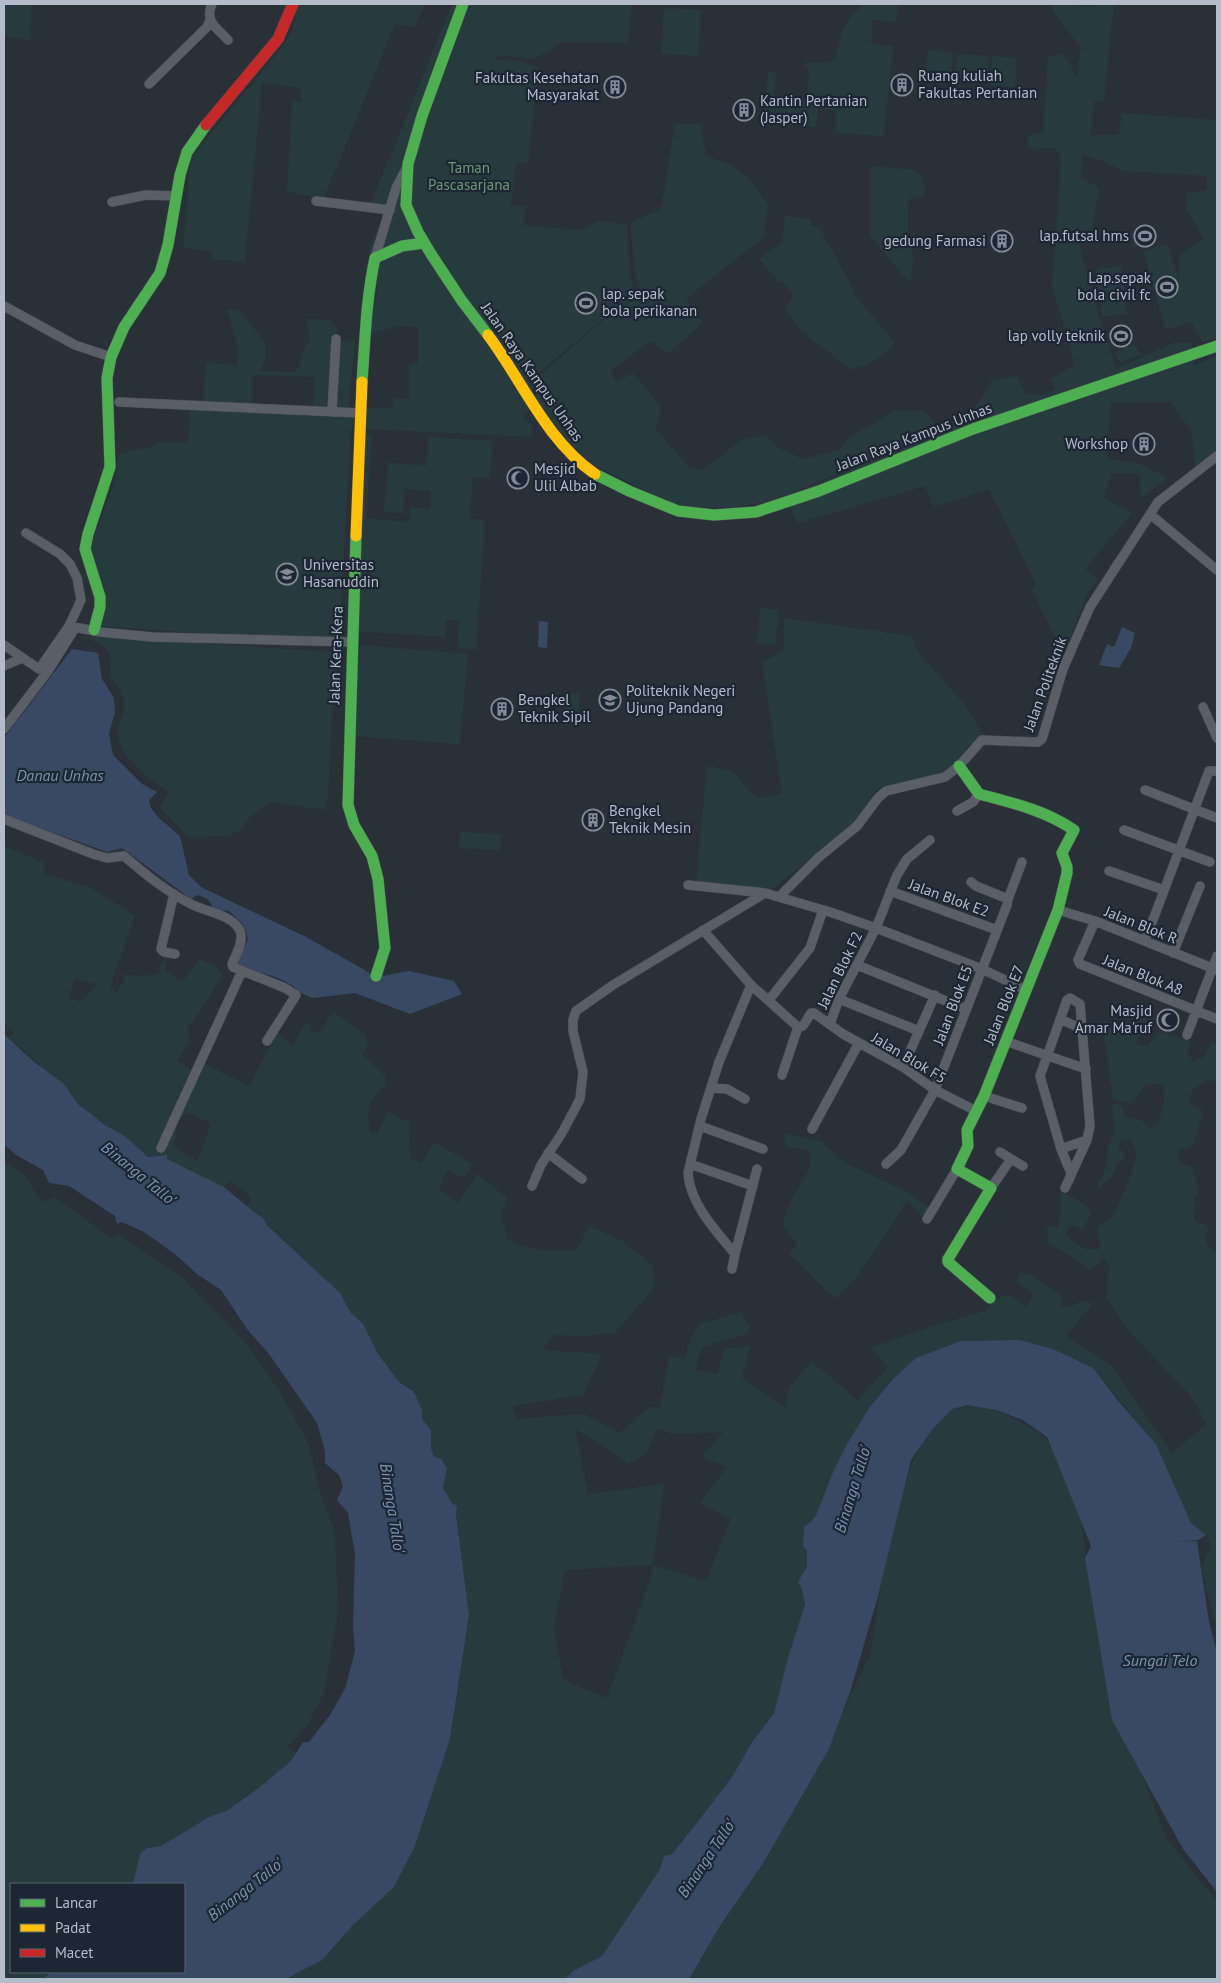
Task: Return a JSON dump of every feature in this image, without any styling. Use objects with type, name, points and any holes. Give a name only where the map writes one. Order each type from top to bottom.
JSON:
[{"type":"street","points":[[212,4],[208,11],[210,20],[228,40]]},
{"type":"street","points":[[4,728],[100,607],[97,584],[90,569],[85,549],[88,534],[110,467],[106,355],[160,273],[168,245],[169,196],[180,175],[187,152],[210,120],[278,39],[293,4]]},
{"type":"street","name":"Jalan Raya Kampus Unhas","points":[[463,4],[425,109],[408,164],[406,205],[424,243],[565,448],[581,464],[599,476],[664,507],[678,511],[714,515],[756,512],[819,491],[973,429],[1217,346]]},
{"type":"street","points":[[149,84],[207,27],[210,20]]},
{"type":"street","points":[[375,258],[396,188],[408,164]]},
{"type":"street","points":[[112,202],[146,196],[169,196]]},
{"type":"street","points":[[316,201],[390,210]]},
{"type":"street","points":[[375,258],[402,246],[424,243]]},
{"type":"street","name":"Jalan Kera-Kera","points":[[375,258],[369,296],[360,413],[348,805],[354,825],[372,856],[378,879],[385,948],[376,976]]},
{"type":"street","points":[[4,306],[76,345],[106,355]]},
{"type":"street","points":[[332,412],[336,340]]},
{"type":"street","points":[[120,402],[360,413]]},
{"type":"street","name":"Jalan Politeknik","points":[[779,897],[818,858],[858,826],[878,798],[886,791],[945,777],[959,766],[982,740],[1038,742],[1042,739],[1063,669],[1090,607],[1158,502],[1217,456]]},
{"type":"street","points":[[1150,514],[1217,570]]},
{"type":"street","points":[[26,532],[60,554],[70,564],[77,578],[81,600],[82,628]]},
{"type":"street","points":[[4,645],[40,669],[67,627],[152,637],[352,642]]},
{"type":"street","points":[[4,666],[22,658]]},
{"type":"street","points":[[1203,708],[1217,738]]},
{"type":"street","points":[[957,811],[972,802],[979,794],[959,766]]},
{"type":"street","points":[[1145,941],[1209,771],[1217,771]]},
{"type":"street","points":[[1145,790],[1217,818]]},
{"type":"street","name":"Jalan Blok E7","points":[[957,1169],[968,1144],[967,1130],[984,1096],[1058,910],[1067,873],[1062,853],[1073,834],[1074,828],[1030,808],[979,794]]},
{"type":"street","points":[[4,819],[93,854],[107,858],[124,856],[150,878],[174,894],[194,906],[232,921],[240,930],[241,939],[232,964],[235,968],[285,988],[296,995],[267,1042]]},
{"type":"street","points":[[1124,830],[1210,862]]},
{"type":"street","name":"Jalan Blok F2","points":[[830,1024],[839,999],[876,928],[903,864],[930,840]]},
{"type":"street","name":"Jalan Blok E5","points":[[886,1164],[901,1150],[935,1090],[1022,862]]},
{"type":"street","points":[[1108,871],[1164,890]]},
{"type":"street","points":[[971,882],[982,889],[1008,899]]},
{"type":"street","points":[[688,885],[765,892],[823,910],[876,928],[982,969],[1026,990]]},
{"type":"street","points":[[1173,953],[1200,886]]},
{"type":"street","name":"Jalan Blok E2","points":[[890,891],[997,930]]},
{"type":"street","points":[[532,1186],[548,1153],[562,1133],[580,1099],[583,1072],[573,1031],[573,1020],[576,1011],[614,985],[765,892]]},
{"type":"street","points":[[174,894],[161,949],[175,954]]},
{"type":"street","points":[[770,1000],[810,948],[823,910]]},
{"type":"street","name":"Jalan Blok R","points":[[1058,910],[1095,921],[1215,969]]},
{"type":"street","name":"Jalan Blok A8","points":[[1095,921],[1078,960],[1080,964],[1217,1019]]},
{"type":"street","points":[[703,930],[751,984],[798,1026],[782,1075]]},
{"type":"street","points":[[1187,1035],[1195,1011],[1215,969],[1217,956]]},
{"type":"street","points":[[857,965],[966,1009]]},
{"type":"street","points":[[161,1148],[242,971]]},
{"type":"street","points":[[735,1254],[708,1221],[694,1194],[689,1182],[690,1164],[718,1062],[751,984]]},
{"type":"street","points":[[902,1067],[935,995]]},
{"type":"street","points":[[1065,1188],[1087,1140],[1090,1126],[1080,1004],[1070,998],[1067,1000],[1046,1055],[1040,1078],[1061,1149],[1071,1173]]},
{"type":"street","points":[[839,999],[919,1031]]},
{"type":"street","name":"Jalan Blok F5","points":[[798,1026],[803,1026],[813,1012],[859,1043],[902,1067],[935,1090],[976,1111]]},
{"type":"street","points":[[1060,1019],[1082,1029]]},
{"type":"street","points":[[1005,1041],[1086,1069]]},
{"type":"street","points":[[812,1129],[859,1043]]},
{"type":"street","points":[[1076,1066],[1087,1093]]},
{"type":"street","points":[[711,1088],[727,1088],[745,1099]]},
{"type":"street","points":[[984,1096],[1022,1108]]},
{"type":"street","points":[[700,1126],[764,1149]]},
{"type":"street","points":[[1061,1149],[1087,1140]]},
{"type":"street","points":[[1000,1152],[1023,1166]]},
{"type":"street","points":[[548,1153],[582,1179]]},
{"type":"street","points":[[990,1298],[950,1266],[948,1259],[990,1188],[1011,1158]]},
{"type":"street","points":[[690,1164],[753,1186]]},
{"type":"street","points":[[732,1269],[757,1169]]},
{"type":"street","points":[[927,1219],[957,1169],[990,1188]]},
{"type":"green space","points":[[4,4],[32,4],[30,40],[4,36]]},
{"type":"green space","points":[[299,4],[425,4],[414,27],[395,24],[324,198],[287,192],[292,102],[301,102],[301,88],[262,83],[245,262],[211,259],[212,251],[183,248],[191,158],[279,51],[292,31]]},
{"type":"green space","name":"Taman Pascasarjana","points":[[452,4],[632,4],[628,43],[562,42],[535,59],[496,55],[496,60],[519,61],[539,68],[528,163],[516,163],[511,206],[526,206],[523,225],[581,230],[598,221],[627,225],[633,294],[532,378],[534,380],[640,289],[635,272],[630,223],[661,209],[675,124],[701,124],[706,156],[732,165],[753,182],[768,205],[764,237],[686,299],[703,323],[668,354],[651,341],[610,371],[616,381],[633,373],[662,408],[655,428],[690,468],[703,470],[743,439],[765,435],[779,448],[804,459],[839,450],[852,436],[894,411],[923,411],[942,430],[772,501],[729,508],[678,506],[605,471],[576,453],[536,402],[523,415],[532,427],[532,437],[366,429],[367,408],[392,408],[394,398],[409,399],[409,365],[418,363],[418,327],[398,326],[370,334],[371,314],[378,286],[366,283],[370,248],[383,217],[371,203]]},
{"type":"green space","points":[[865,4],[898,4],[896,22],[873,20],[871,44],[893,46],[884,136],[835,133],[836,110],[818,109],[816,127],[764,122],[768,72],[776,73],[774,95],[807,98],[809,69],[804,68],[805,62],[828,63],[836,58],[844,28],[852,15]]},
{"type":"green space","points":[[1053,4],[1097,7],[1098,4],[1114,4],[1104,101],[1094,101],[1091,135],[1119,134],[1122,113],[1217,120],[1217,338],[1203,342],[1191,322],[1166,330],[1143,252],[1167,244],[1179,280],[1179,256],[1204,239],[1186,209],[1187,193],[1207,190],[1207,176],[1123,171],[1103,161],[1083,155],[1081,177],[1099,188],[1092,231],[1078,240],[1116,369],[1174,343],[1192,343],[1193,366],[1217,356],[1217,453],[1195,469],[1191,430],[1170,402],[1111,403],[1107,458],[1143,465],[1167,478],[1141,499],[1140,474],[1112,473],[1104,498],[1132,513],[1085,569],[1098,578],[1085,598],[1064,655],[1032,590],[1036,584],[989,489],[934,507],[925,486],[798,523],[791,509],[788,496],[941,432],[972,413],[991,381],[1017,376],[1025,393],[1038,395],[1056,390],[1051,379],[1074,365],[1070,344],[1052,288],[1061,156],[1055,148],[1029,149],[1028,136],[1043,132],[1048,57],[1060,54],[1070,63],[1074,76],[1077,75],[1081,48],[1053,12]]},
{"type":"green space","points":[[664,8],[701,10],[698,56],[661,54]]},
{"type":"green space","points":[[928,50],[953,53],[950,82],[925,80]]},
{"type":"green space","points":[[957,54],[989,56],[987,78],[955,76]]},
{"type":"green space","points":[[992,56],[1017,58],[1015,87],[990,85]]},
{"type":"green space","points":[[870,166],[910,169],[920,173],[926,191],[924,196],[911,197],[908,205],[908,237],[914,257],[910,284],[870,235]]},
{"type":"green space","points":[[785,216],[811,219],[811,226],[819,227],[850,283],[854,294],[895,343],[875,360],[850,369],[801,331],[785,310],[793,295],[782,281],[779,282],[759,259],[782,242]]},
{"type":"green space","name":"lap.futsal hms","points":[[1155,225],[1159,239],[1134,247],[1130,232]]},
{"type":"green space","points":[[1121,266],[1127,314],[1102,317],[1097,269]]},
{"type":"green space","points":[[227,310],[238,310],[265,342],[265,362],[259,371],[294,372],[300,365],[302,352],[310,339],[306,319],[330,320],[338,330],[332,338],[330,408],[313,407],[314,377],[253,375],[251,404],[203,401],[206,363],[237,365],[238,349]]},
{"type":"green space","name":"lap volly teknik","points":[[1128,324],[1134,340],[1113,348],[1107,333]]},
{"type":"green space","points":[[355,340],[348,417],[356,418],[351,430],[339,639],[240,636],[100,626],[106,607],[105,592],[90,546],[113,487],[117,470],[117,455],[148,448],[157,443],[188,442],[191,408],[336,417],[340,341]]},
{"type":"green space","points":[[1135,344],[1140,355],[1120,363],[1115,352]]},
{"type":"green space","points":[[366,434],[372,435],[366,518],[409,522],[410,507],[430,509],[431,491],[405,489],[403,513],[384,512],[388,463],[426,465],[429,437],[493,441],[490,478],[473,477],[470,519],[485,520],[476,649],[457,648],[459,620],[446,620],[445,637],[353,631]]},
{"type":"green space","points":[[760,608],[779,610],[775,645],[757,643]]},
{"type":"green space","points":[[784,618],[912,636],[919,653],[964,704],[984,736],[967,747],[962,756],[945,773],[879,788],[859,820],[770,891],[696,881],[707,766],[732,771],[756,798],[782,794],[762,662],[784,651]]},
{"type":"green space","points":[[80,636],[335,652],[328,798],[324,810],[272,802],[251,816],[240,830],[228,836],[188,837],[160,808],[168,792],[128,758],[119,740],[119,723],[125,707],[121,693],[110,676],[111,658],[109,653],[102,645]]},
{"type":"green space","points":[[360,645],[468,654],[460,744],[352,736]]},
{"type":"green space","points":[[567,693],[580,694],[578,719],[565,718]]},
{"type":"green space","points":[[460,832],[501,834],[500,850],[459,848]]},
{"type":"green space","points":[[4,846],[45,863],[44,874],[90,887],[135,916],[110,987],[116,993],[124,981],[125,975],[143,976],[161,973],[158,969],[167,955],[165,970],[177,979],[184,980],[200,959],[215,966],[222,975],[204,1006],[187,1029],[190,1039],[177,1061],[196,1073],[203,1063],[250,1086],[278,1033],[293,1045],[306,1022],[311,1024],[309,1028],[319,1034],[333,1011],[365,1034],[368,1045],[362,1054],[385,1076],[387,1086],[380,1090],[373,1098],[369,1107],[370,1132],[377,1133],[388,1112],[410,1123],[409,1145],[411,1158],[421,1163],[435,1142],[472,1164],[464,1178],[447,1170],[439,1189],[458,1203],[478,1174],[507,1198],[501,1216],[508,1239],[524,1246],[541,1250],[576,1250],[589,1226],[624,1242],[653,1266],[655,1287],[615,1333],[582,1336],[554,1335],[542,1350],[602,1354],[583,1395],[513,1406],[515,1419],[583,1414],[620,1433],[649,1407],[660,1408],[669,1356],[684,1358],[691,1339],[700,1324],[741,1312],[751,1327],[746,1334],[702,1347],[695,1370],[717,1374],[724,1349],[750,1346],[742,1378],[785,1407],[789,1387],[811,1361],[858,1400],[888,1367],[870,1348],[933,1326],[985,1311],[993,1301],[1009,1294],[1027,1307],[1034,1295],[1017,1281],[1020,1274],[1030,1274],[1063,1297],[1060,1305],[1067,1307],[1083,1301],[1093,1303],[1066,1336],[1111,1365],[1172,1453],[1207,1424],[1189,1394],[1134,1337],[1107,1299],[1107,1277],[1110,1269],[1104,1258],[1090,1271],[1076,1259],[1048,1243],[1047,1225],[1058,1228],[1061,1209],[1060,1191],[1085,1204],[1091,1214],[1082,1231],[1076,1225],[1068,1227],[1066,1236],[1085,1249],[1101,1249],[1097,1229],[1115,1212],[1136,1158],[1135,1147],[1130,1138],[1120,1141],[1118,1150],[1123,1151],[1126,1157],[1118,1163],[1112,1176],[1096,1190],[1107,1165],[1107,1150],[1114,1130],[1112,1103],[1123,1106],[1125,1117],[1143,1121],[1150,1129],[1158,1124],[1164,1103],[1163,1084],[1145,1085],[1131,1104],[1113,1099],[1102,1022],[1133,1022],[1139,1007],[1142,1005],[1153,1008],[1136,1044],[1148,1046],[1158,1031],[1191,1041],[1188,1053],[1193,1062],[1205,1056],[1212,1042],[1217,1044],[1217,1082],[1208,1080],[1192,1090],[1190,1103],[1203,1111],[1194,1144],[1178,1150],[1180,1163],[1192,1167],[1199,1192],[1195,1199],[1194,1220],[1208,1226],[1206,1243],[1213,1251],[1217,1252],[1217,1629],[1201,1568],[1211,1545],[1208,1537],[1191,1523],[1157,1446],[1093,1368],[988,1342],[961,1341],[893,1379],[869,1408],[847,1444],[833,1472],[816,1515],[811,1522],[804,1526],[803,1547],[807,1550],[807,1566],[802,1589],[805,1605],[789,1654],[774,1713],[752,1742],[732,1777],[693,1828],[672,1854],[664,1856],[660,1869],[602,1956],[573,1971],[565,1979],[286,1979],[322,1960],[354,1924],[415,1846],[450,1739],[469,1615],[456,1514],[457,1506],[452,1503],[443,1488],[447,1468],[441,1459],[434,1456],[431,1449],[431,1430],[422,1419],[422,1410],[413,1391],[399,1382],[378,1354],[363,1324],[351,1313],[340,1293],[267,1224],[263,1218],[247,1207],[251,1199],[246,1192],[231,1181],[224,1187],[167,1159],[166,1155],[148,1157],[130,1141],[88,1112],[71,1092],[8,1037],[14,1033],[4,1023]],"holes":[[[75,979],[96,984],[80,1001],[68,999]],[[186,1112],[211,1123],[198,1161],[174,1146],[178,1122]],[[575,1429],[602,1445],[628,1464],[646,1454],[657,1429],[673,1434],[723,1432],[701,1457],[727,1467],[700,1503],[731,1519],[706,1581],[653,1565],[664,1484],[588,1494]],[[653,1565],[650,1580],[607,1698],[563,1680],[554,1627],[565,1570]]]},
{"type":"green space","points":[[783,1133],[821,1141],[844,1162],[911,1194],[934,1212],[923,1216],[907,1200],[863,1268],[843,1291],[834,1298],[789,1254],[797,1243],[782,1225],[793,1196],[810,1168],[809,1150],[786,1147]]},
{"type":"green space","points":[[4,1161],[30,1180],[29,1183],[45,1202],[54,1197],[112,1238],[119,1235],[180,1276],[244,1341],[279,1390],[309,1444],[319,1490],[335,1532],[338,1612],[324,1693],[307,1726],[287,1747],[295,1753],[292,1761],[228,1810],[209,1817],[161,1846],[147,1848],[140,1854],[133,1883],[10,1883],[10,1973],[50,1973],[43,1979],[4,1979]]},
{"type":"green space","points":[[956,1405],[983,1406],[1015,1419],[1040,1433],[1053,1449],[1068,1478],[1079,1510],[1085,1543],[1085,1558],[1141,1772],[1166,1838],[1217,1902],[1217,1979],[888,1979],[886,1975],[887,1979],[689,1979],[720,1926],[762,1865],[828,1750],[840,1718],[871,1652],[887,1541],[912,1463],[924,1439],[941,1417]]},
{"type":"water","points":[[539,621],[548,622],[547,648],[538,647]]},
{"type":"water","points":[[1122,627],[1135,633],[1131,648],[1119,668],[1099,665],[1107,644],[1114,647]]},
{"type":"water","name":"Danau Unhas","points":[[72,649],[98,653],[102,679],[114,698],[115,712],[109,734],[113,755],[142,784],[157,792],[149,800],[151,808],[158,817],[180,836],[189,875],[201,887],[306,937],[377,977],[409,971],[454,981],[462,994],[410,1014],[355,993],[313,998],[299,992],[292,985],[276,977],[238,966],[237,963],[248,939],[242,923],[229,911],[214,909],[208,899],[197,895],[191,899],[122,848],[107,852],[4,815],[4,738]]},
{"type":"water","name":"Binanga Tallo'","points":[[4,1034],[33,1061],[64,1084],[78,1104],[105,1125],[126,1137],[148,1157],[167,1155],[167,1159],[224,1187],[263,1218],[267,1225],[340,1293],[351,1313],[363,1324],[378,1354],[399,1382],[413,1391],[422,1410],[422,1419],[431,1430],[431,1449],[434,1456],[441,1459],[447,1468],[443,1488],[452,1503],[457,1506],[456,1514],[469,1615],[450,1739],[415,1846],[394,1887],[354,1924],[322,1960],[286,1979],[43,1979],[50,1973],[185,1973],[185,1883],[133,1883],[140,1854],[147,1848],[161,1846],[209,1817],[228,1810],[260,1787],[291,1761],[303,1742],[309,1742],[330,1715],[345,1689],[355,1651],[353,1628],[355,1554],[348,1513],[337,1500],[343,1486],[339,1475],[325,1463],[325,1451],[317,1423],[269,1354],[247,1329],[221,1290],[197,1274],[176,1255],[144,1232],[122,1222],[117,1224],[115,1216],[69,1186],[49,1183],[43,1170],[16,1155],[4,1144]]},
{"type":"water","points":[[1020,1340],[1055,1350],[1093,1368],[1119,1402],[1156,1444],[1191,1523],[1206,1535],[1198,1540],[1175,1542],[1197,1541],[1209,1622],[1217,1653],[1217,1892],[1183,1849],[1112,1720],[1085,1558],[1091,1546],[1047,1437],[1023,1420],[996,1410],[967,1405],[952,1409],[931,1431],[911,1460],[878,1596],[851,1689],[829,1749],[762,1865],[720,1926],[689,1979],[565,1979],[573,1971],[602,1956],[660,1869],[664,1856],[672,1854],[693,1828],[732,1777],[752,1742],[774,1713],[789,1654],[805,1605],[802,1589],[798,1582],[807,1566],[807,1550],[803,1547],[804,1526],[811,1522],[816,1515],[833,1472],[847,1444],[869,1408],[893,1379],[916,1358],[961,1341]]},
{"type":"traffic: fast","points":[[463,4],[422,116],[408,164],[406,205],[418,232],[431,254],[462,301],[488,335]]},
{"type":"traffic: fast","points":[[94,630],[100,607],[100,597],[85,549],[88,534],[110,467],[107,378],[111,357],[124,327],[160,273],[168,245],[180,175],[187,152],[206,125]]},
{"type":"traffic: fast","points":[[362,382],[368,304],[375,258],[402,246],[424,243]]},
{"type":"traffic: fast","points":[[595,474],[629,491],[678,511],[714,515],[756,512],[819,491],[973,429],[1217,346]]},
{"type":"traffic: fast","points":[[356,536],[348,805],[354,825],[372,856],[378,879],[385,948],[376,976]]},
{"type":"traffic: fast","points":[[959,766],[979,794],[1040,812],[1074,830],[1062,853],[1067,873],[1058,910],[984,1096],[967,1130],[968,1146],[957,1169],[991,1188],[948,1259],[948,1262],[990,1298]]},
{"type":"traffic: slow","points":[[488,335],[549,427],[563,445],[595,474]]},
{"type":"traffic: slow","points":[[356,536],[362,382]]},
{"type":"traffic: jam","points":[[206,125],[278,39],[293,4]]},
{"type":"place","name":"Ruang kuliah Fakultas Pertanian","points":[[902,85]]},
{"type":"place","name":"Fakultas Kesehatan Masyarakat","points":[[615,87]]},
{"type":"place","name":"Kantin Pertanian (Jasper)","points":[[744,110]]},
{"type":"place","name":"lap.futsal hms","points":[[1145,236]]},
{"type":"place","name":"gedung Farmasi","points":[[1002,241]]},
{"type":"place","name":"Lap.sepak bola civil fc","points":[[1167,287]]},
{"type":"place","name":"lap. sepak bola perikanan","points":[[586,303]]},
{"type":"place","name":"lap volly teknik","points":[[1121,336]]},
{"type":"place","name":"Workshop","points":[[1144,444]]},
{"type":"place","name":"Mesjid Ulil Albab","points":[[518,478]]},
{"type":"place","name":"Universitas Hasanuddin","points":[[287,574]]},
{"type":"place","name":"Politeknik Negeri Ujung Pandang","points":[[610,700]]},
{"type":"place","name":"Bengkel Teknik Sipil","points":[[502,709]]},
{"type":"place","name":"Bengkel Teknik Mesin","points":[[593,820]]},
{"type":"place","name":"Masjid Amar Ma'ruf","points":[[1168,1020]]},
{"type":"water label","name":"Sungai Telo","points":[[1160,1660]]}]
